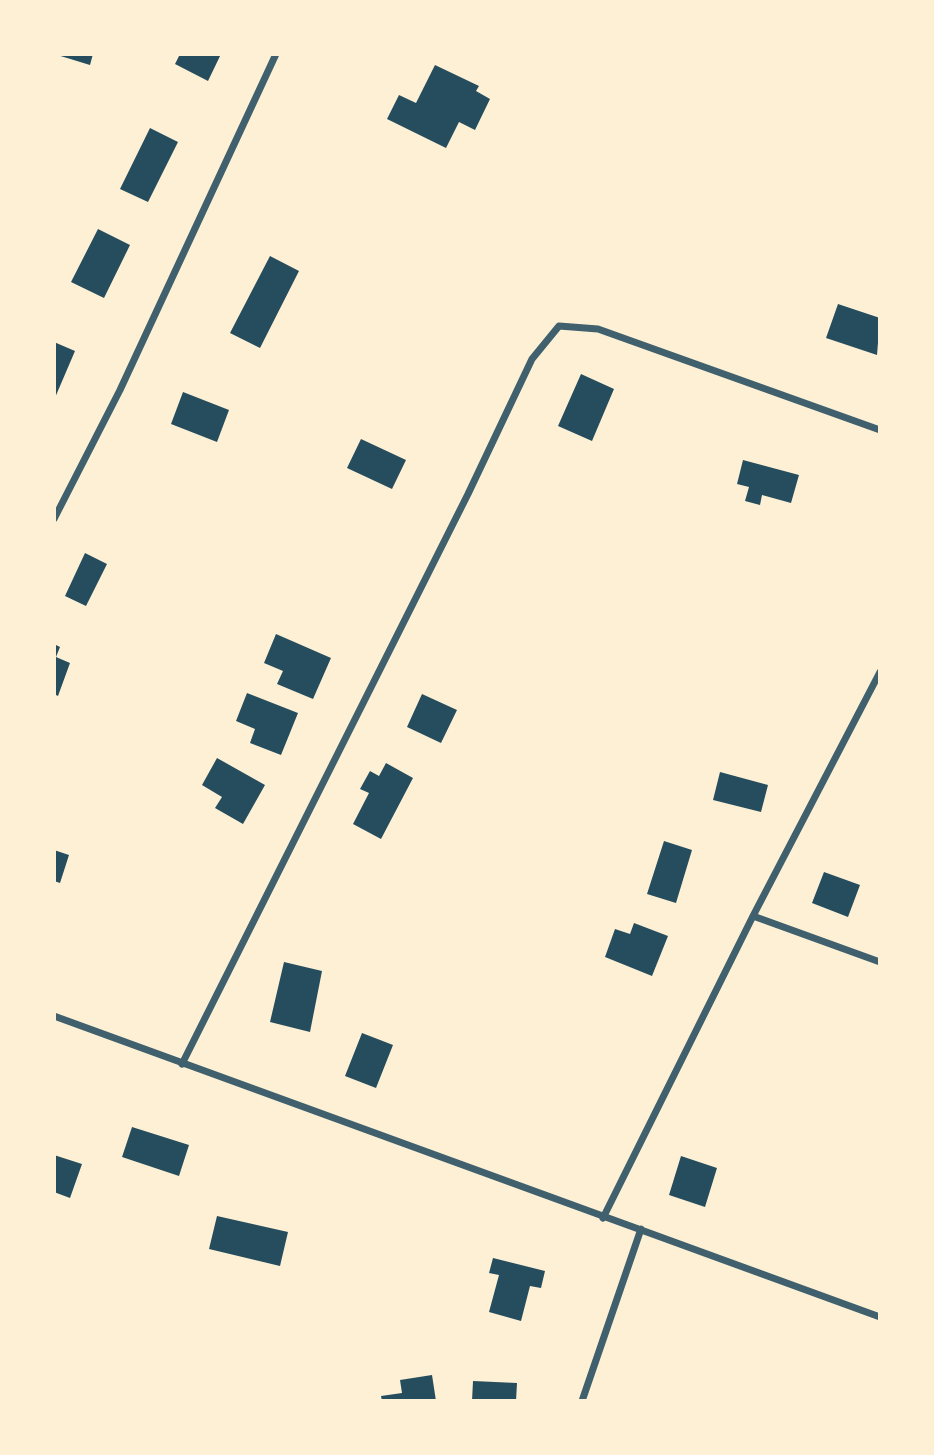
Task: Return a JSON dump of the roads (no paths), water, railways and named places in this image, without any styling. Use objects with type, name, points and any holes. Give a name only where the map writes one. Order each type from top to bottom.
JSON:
[{"type":"street","points":[[54,519],[120,390],[276,54]]},
{"type":"street","points":[[182,1064],[468,494],[532,359],[559,326],[598,329],[880,430]]},
{"type":"street","points":[[603,1218],[753,916],[880,672]]},
{"type":"street","points":[[753,916],[880,962]]},
{"type":"street","points":[[54,1016],[880,1317]]},
{"type":"street","points":[[582,1401],[641,1229]]}]
